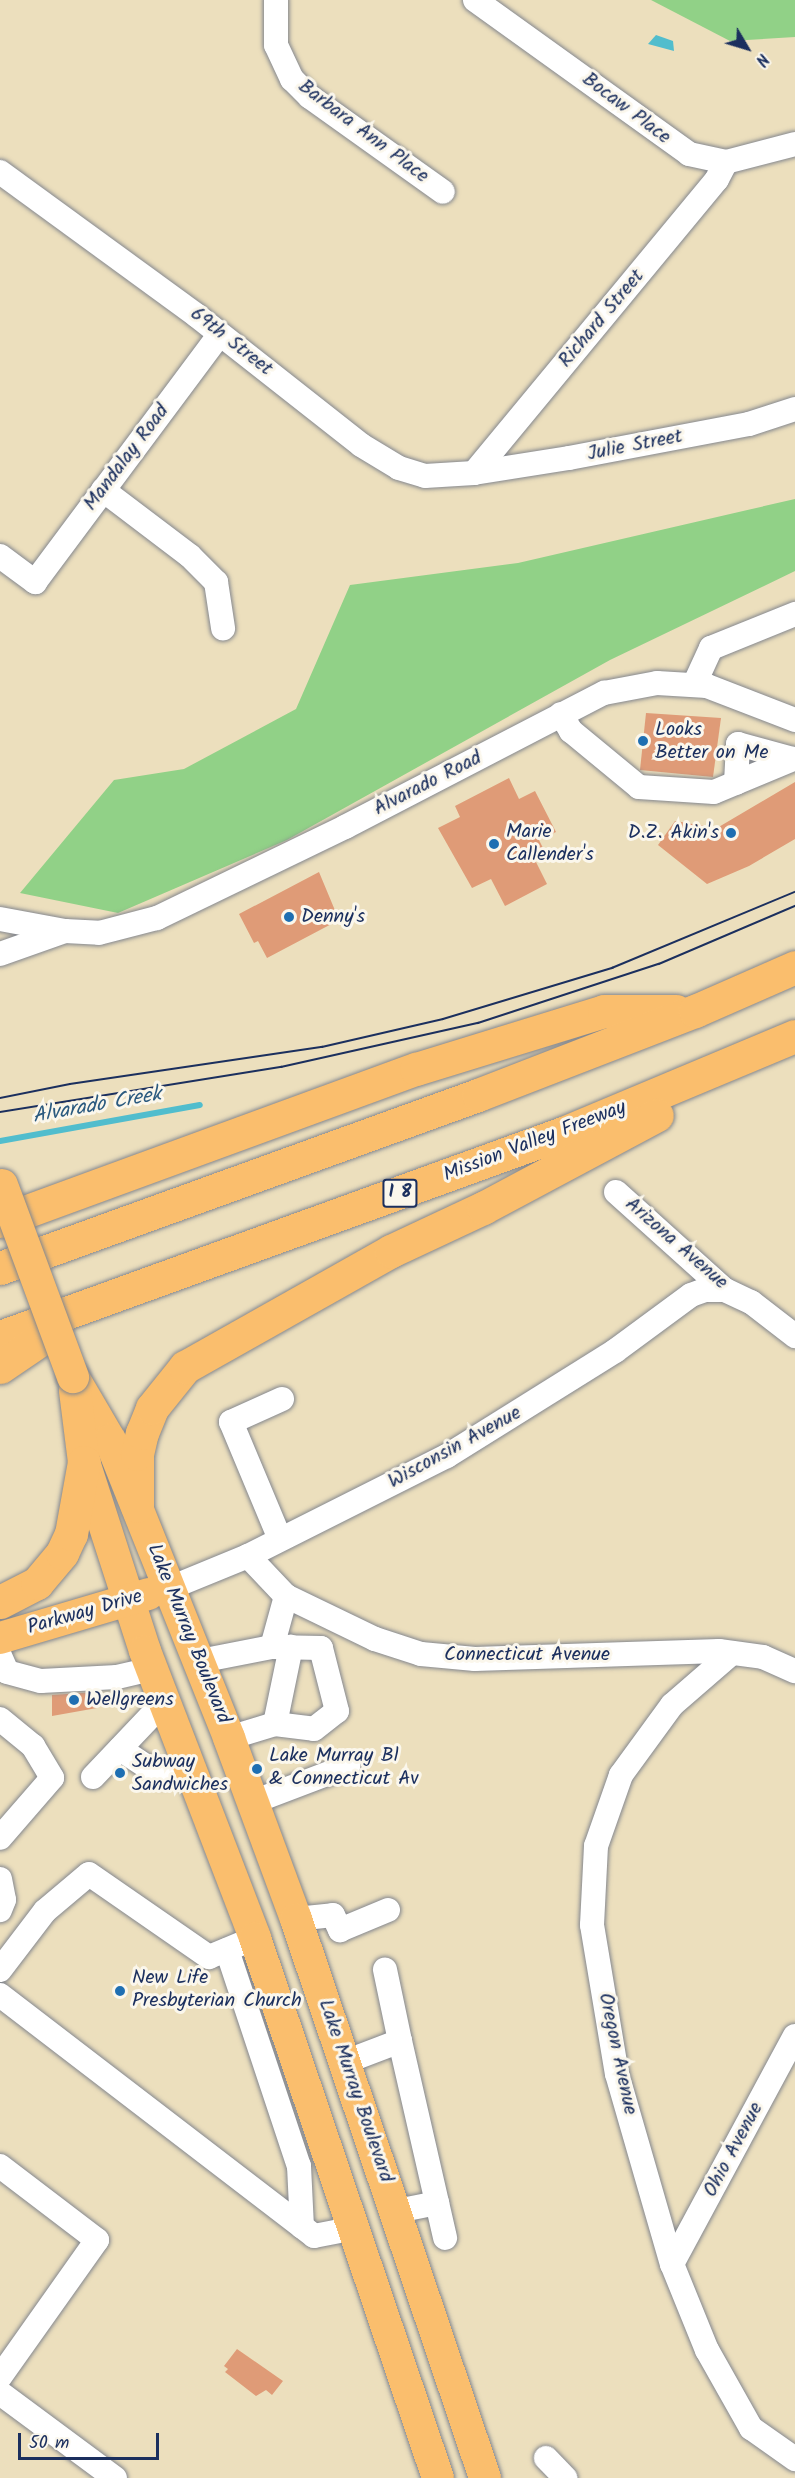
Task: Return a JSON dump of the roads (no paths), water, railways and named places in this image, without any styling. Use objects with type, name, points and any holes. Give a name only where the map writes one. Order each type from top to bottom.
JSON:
[{"type":"highway","points":[[0,1268],[478,1095],[695,1011],[795,967]]},
{"type":"highway","points":[[0,1221],[405,1072],[604,1011],[695,1011]]},
{"type":"highway","name":"Mission Valley Freeway","points":[[0,1337],[83,1310],[563,1133],[795,1036]]},
{"type":"highway","points":[[137,1506],[137,1454],[142,1432],[152,1408],[185,1367],[391,1251],[483,1208],[795,1041]]},
{"type":"highway","points":[[0,1367],[83,1310]]},
{"type":"highway","points":[[0,1602],[37,1583],[62,1553],[71,1534],[84,1462]]},
{"type":"main road","name":"Lake Murray Boulevard","points":[[0,1180],[73,1377],[110,1440],[200,1661],[253,1802],[397,2211],[486,2478]]},
{"type":"main road","name":"Lake Murray Boulevard","points":[[73,1377],[84,1462],[152,1669],[191,1766],[241,1944],[355,2228],[438,2478]]},
{"type":"main road","name":"Parkway Drive","points":[[0,1638],[170,1588]]},
{"type":"main road","points":[[241,1944],[295,1916]]},
{"type":"main road","points":[[355,2228],[397,2211]]},
{"type":"street","name":"Barbara Ann Place","points":[[276,0],[276,45],[292,79],[310,97],[443,192]]},
{"type":"street","name":"Bocaw Place","points":[[475,0],[596,85],[670,143],[689,154],[726,162],[795,144]]},
{"type":"street","name":"Richard Street","points":[[474,473],[717,180],[726,162]]},
{"type":"street","name":"69th Street","points":[[0,172],[219,334],[361,445],[399,468],[425,476],[474,473]]},
{"type":"street","name":"Mandalay Road","points":[[0,556],[34,582],[219,334]]},
{"type":"street","name":"Julie Street","points":[[474,473],[748,424],[795,409]]},
{"type":"street","points":[[103,490],[190,556],[216,582],[223,628]]},
{"type":"street","points":[[694,685],[711,648],[795,614]]},
{"type":"street","name":"Alvarado Road","points":[[0,919],[65,931],[99,933],[157,918],[345,827],[604,693],[657,683],[707,686],[795,720]]},
{"type":"street","points":[[561,714],[571,732],[639,787],[714,792],[794,758]]},
{"type":"street","points":[[736,783],[738,744],[794,758]]},
{"type":"street","name":"Alvarado Road","points":[[0,954],[65,931]]},
{"type":"street","name":"Arizona Avenue","points":[[616,1192],[726,1290],[751,1302],[795,1336]]},
{"type":"street","name":"Wisconsin Avenue","points":[[170,1588],[248,1556],[447,1456],[615,1351],[691,1295],[705,1290],[726,1290]]},
{"type":"street","points":[[280,1539],[231,1422],[282,1399]]},
{"type":"street","name":"Connecticut Avenue","points":[[248,1556],[286,1596],[375,1639],[422,1654],[476,1659],[732,1653],[763,1657],[795,1671]]},
{"type":"street","points":[[275,1724],[286,1596]]},
{"type":"street","points":[[200,1661],[281,1647],[321,1648],[337,1711],[314,1729],[275,1724],[229,1738]]},
{"type":"street","name":"Oregon Avenue","points":[[732,1653],[672,1705],[634,1753],[602,1821],[592,1872],[592,1925],[617,2074],[672,2264],[707,2350],[751,2428],[795,2459]]},
{"type":"street","points":[[0,1656],[7,1672],[41,1681],[117,1677],[152,1669]]},
{"type":"street","points":[[93,1777],[165,1701]]},
{"type":"street","points":[[0,1719],[33,1746],[52,1778],[0,1838]]},
{"type":"street","points":[[120,1749],[161,1776],[191,1766]]},
{"type":"street","points":[[253,1802],[348,1766]]},
{"type":"street","points":[[0,1971],[45,1911],[89,1874],[209,1957],[241,1944],[299,2166],[302,2227]]},
{"type":"street","points":[[0,1878],[4,1900],[0,1910]]},
{"type":"street","points":[[295,1916],[333,1915],[340,1930],[388,1910]]},
{"type":"street","points":[[385,1970],[446,2238]]},
{"type":"street","points":[[0,1995],[314,2236],[355,2228]]},
{"type":"street","name":"Ohio Avenue","points":[[672,2264],[795,2036]]},
{"type":"street","points":[[345,2062],[400,2041]]},
{"type":"street","points":[[0,2166],[98,2240],[0,2377]]},
{"type":"street","points":[[397,2211],[437,2203]]},
{"type":"street","points":[[0,2393],[115,2478]]},
{"type":"street","points":[[546,2458],[565,2478]]},
{"type":"water","points":[[656,35],[673,41],[674,51],[648,44]]},
{"type":"waterway","name":"Alvarado Creek","points":[[0,1141],[200,1105]]},
{"type":"tram line","points":[[0,1098],[70,1084],[322,1047],[443,1019],[612,968],[795,892]]},
{"type":"tram line","points":[[0,1112],[281,1067],[478,1023],[659,964],[795,906]]},
{"type":"place","name":"Looks Better on Me","points":[[643,741]]},
{"type":"place","name":"D.Z. Akin's","points":[[731,833]]},
{"type":"place","name":"Marie Callender's","points":[[494,844]]},
{"type":"place","name":"Denny's","points":[[289,917]]},
{"type":"place","name":"Wellgreens","points":[[74,1700]]},
{"type":"place","name":"Lake Murray Bl & Connecticut Av","points":[[257,1769]]},
{"type":"place","name":"Subway Sandwiches","points":[[120,1773]]},
{"type":"place","name":"New Life Presbyterian Church","points":[[120,1991]]}]
